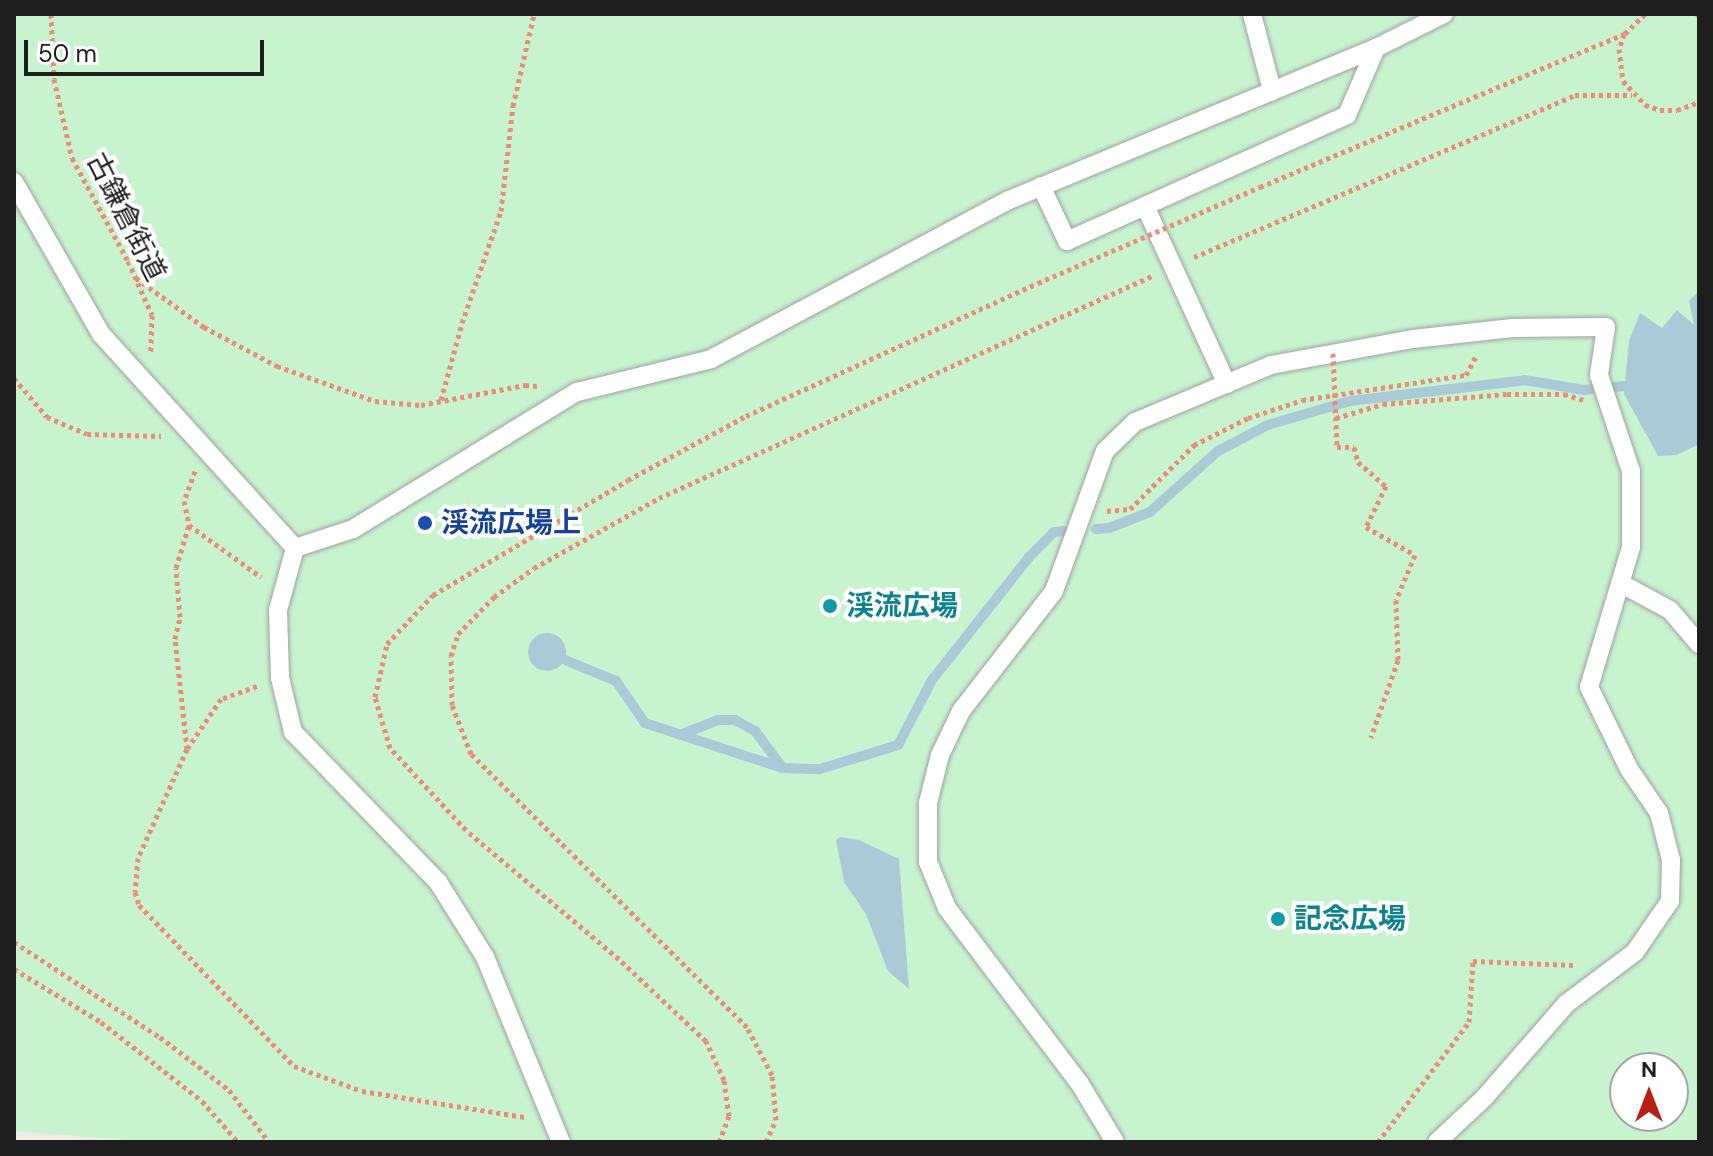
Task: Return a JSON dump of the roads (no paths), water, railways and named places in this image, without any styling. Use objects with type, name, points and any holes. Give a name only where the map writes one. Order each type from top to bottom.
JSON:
[{"type":"street","points":[[1252,14],[1272,91]]},
{"type":"street","points":[[295,548],[353,529],[577,392],[711,359],[1009,200],[1376,48],[1444,14]]},
{"type":"street","points":[[1041,186],[1067,241],[1347,115],[1376,48]]},
{"type":"street","points":[[14,182],[101,334],[295,548]]},
{"type":"street","points":[[1145,206],[1227,384]]},
{"type":"street","points":[[1115,1142],[1080,1084],[947,908],[928,862],[928,803],[940,755],[961,711],[1054,591],[1105,451],[1135,422],[1271,365],[1413,339],[1490,330],[1606,327],[1599,375],[1631,471],[1631,547],[1589,687],[1629,769],[1659,813],[1671,860],[1670,901],[1635,952],[1567,1003],[1484,1098],[1437,1142]]},
{"type":"street","points":[[295,548],[278,610],[280,678],[293,732],[438,882],[485,957],[561,1142]]},
{"type":"street","points":[[1620,583],[1670,610],[1699,644]]},
{"type":"water","points":[[1699,291],[1699,444],[1677,455],[1658,456],[1624,394],[1629,341],[1640,313],[1662,328],[1677,310],[1694,325],[1689,301]]},
{"type":"water","points":[[547,633],[561,638],[566,652],[561,666],[547,671],[533,666],[528,652],[533,638]]},
{"type":"water","points":[[840,837],[859,840],[899,859],[909,989],[888,971],[866,914],[844,882],[836,840]]},
{"type":"waterway","points":[[1096,529],[1109,528],[1150,512],[1218,451],[1268,425],[1350,401],[1525,380],[1584,390],[1624,386]]},
{"type":"waterway","points":[[565,660],[616,681],[645,723],[783,768],[820,769],[898,745],[932,680],[1029,557],[1054,532],[1065,531]]},
{"type":"waterway","points":[[680,735],[718,720],[735,720],[755,731],[782,767]]},
{"type":"place","name":"渓流広場上","points":[[425,523]]},
{"type":"place","name":"渓流広場","points":[[830,606]]},
{"type":"place","name":"記念広場","points":[[1278,919]]}]
